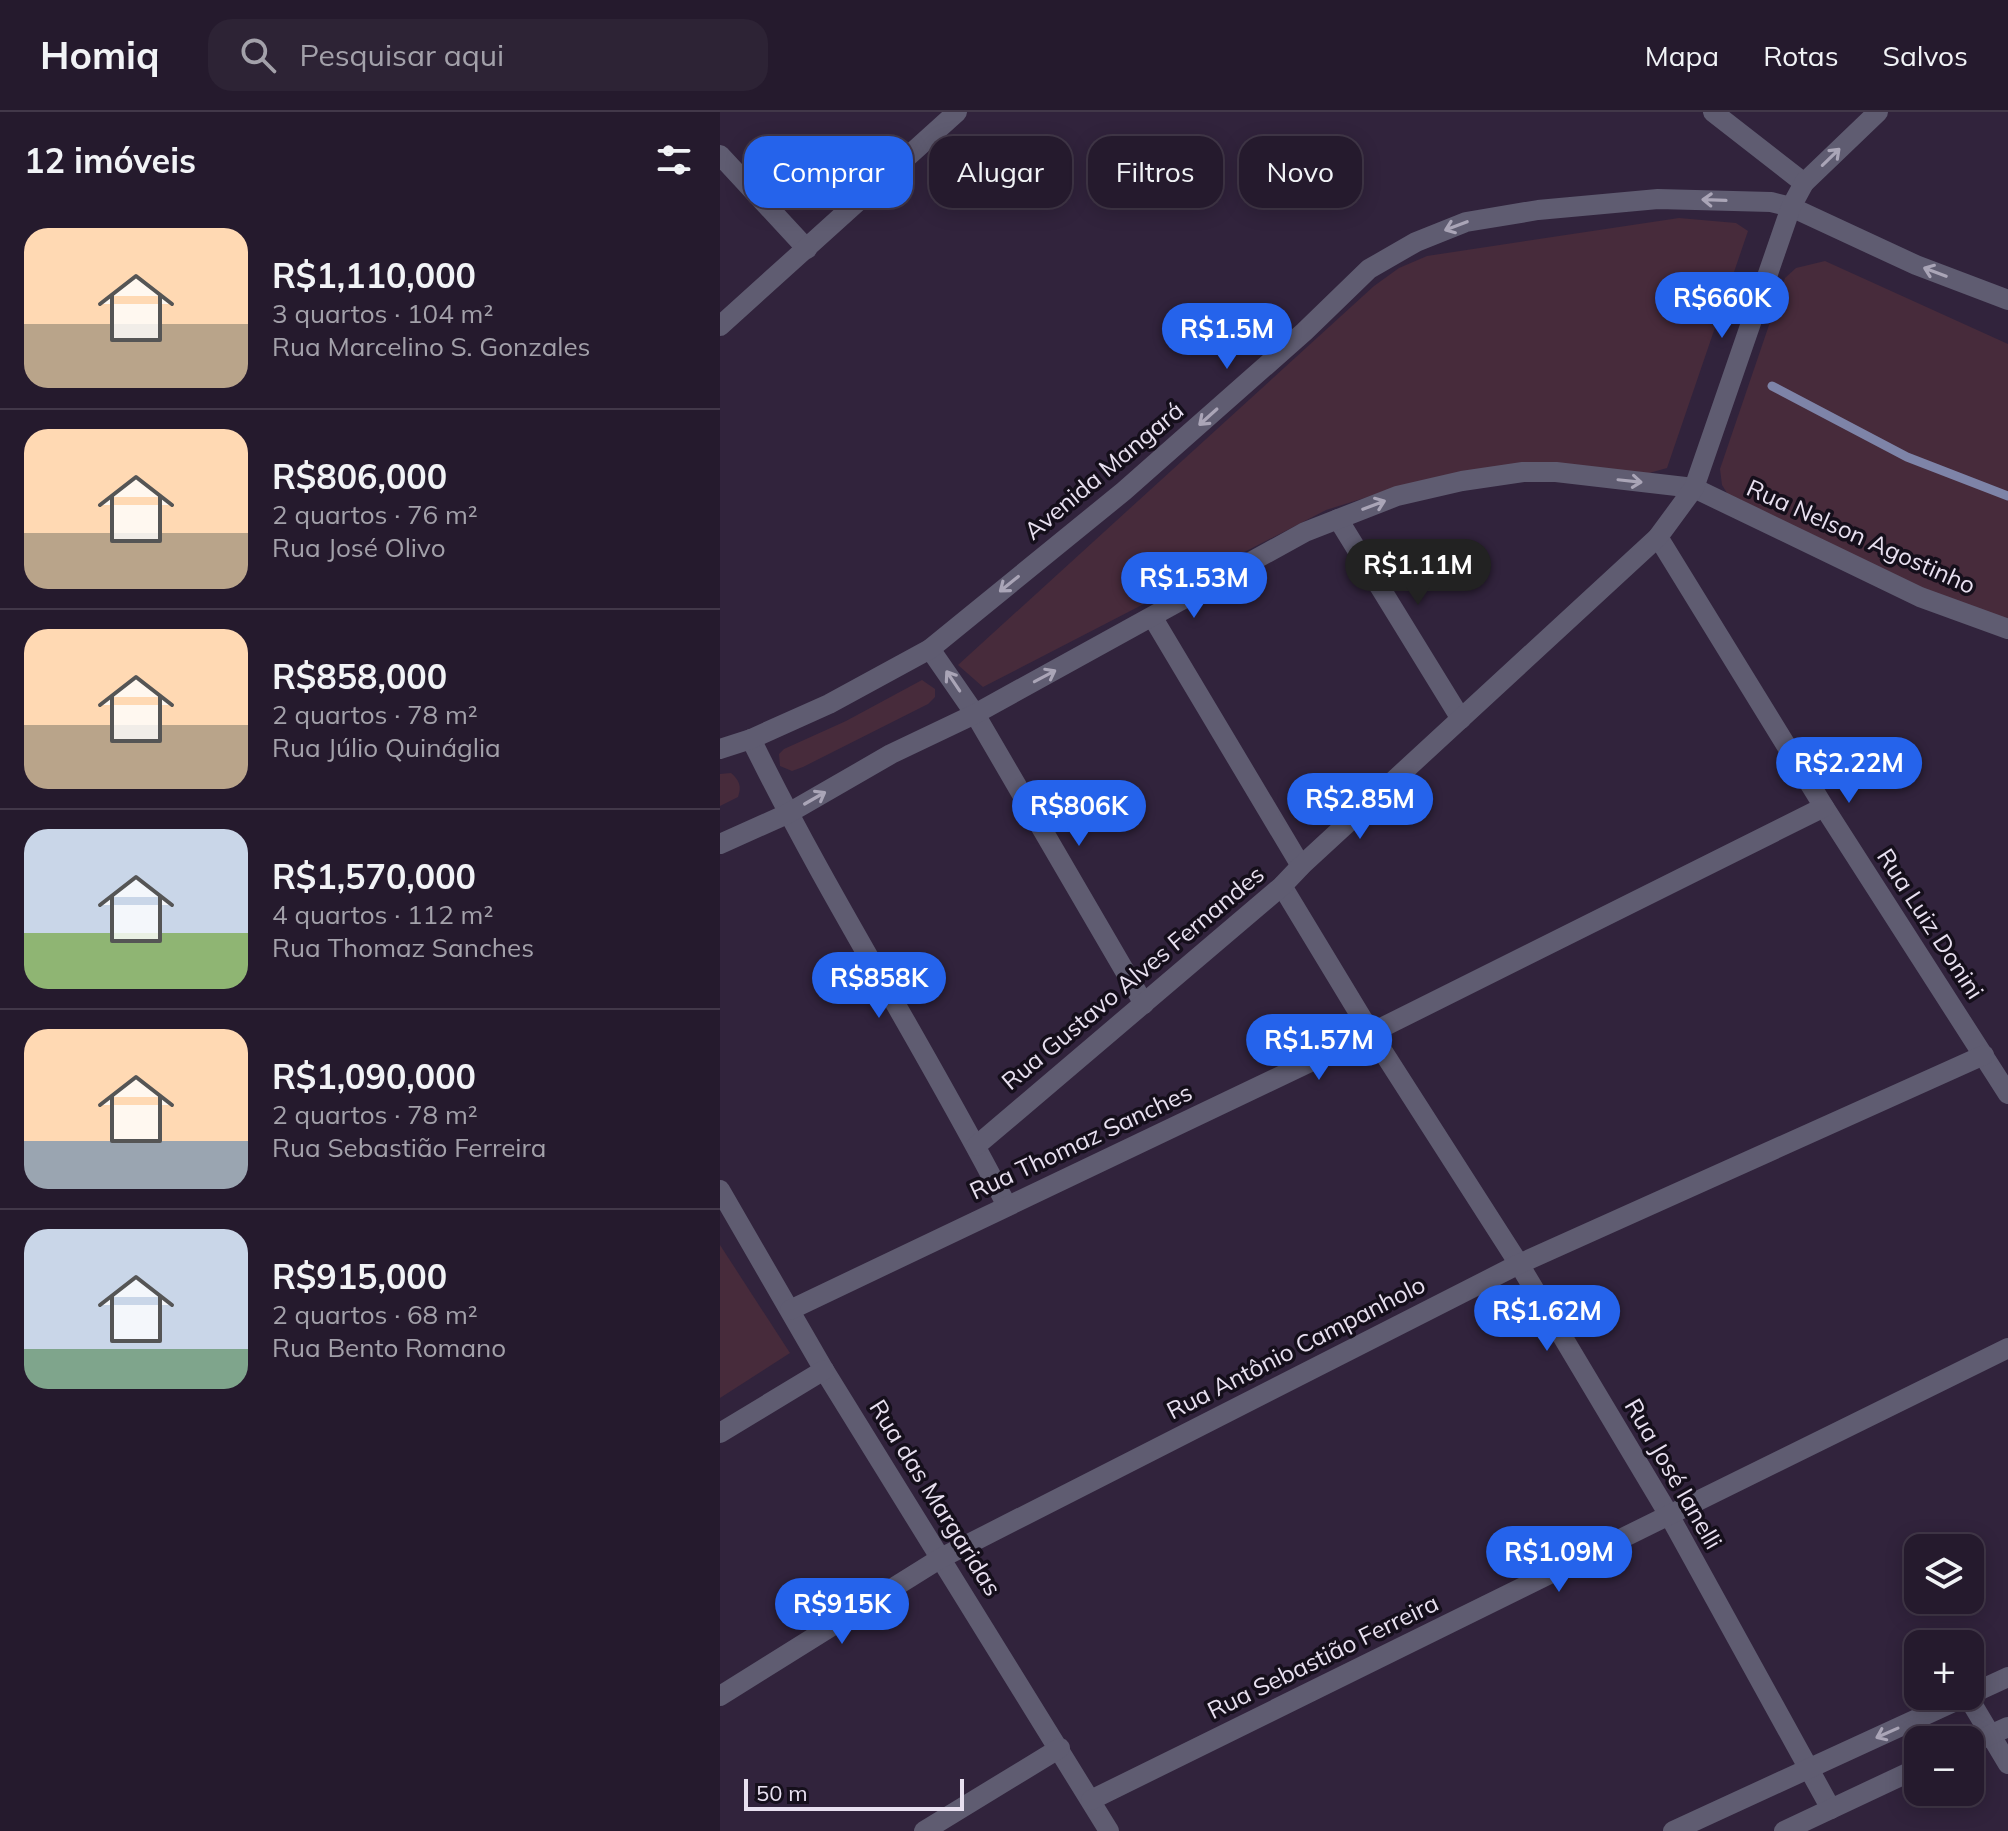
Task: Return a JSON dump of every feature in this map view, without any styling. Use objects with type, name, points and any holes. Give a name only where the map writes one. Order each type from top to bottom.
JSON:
[{"type":"street","points":[[720,326],[957,112]]},
{"type":"street","points":[[1713,112],[1804,183]]},
{"type":"street","name":"Rua Gustavo Alves Fernandes","points":[[976,1146],[1282,886],[1658,537],[1694,488],[1791,207],[1804,183],[1878,112]]},
{"type":"street","points":[[720,155],[807,249]]},
{"type":"street","name":"Avenida Mangará","points":[[720,749],[751,739],[829,704],[930,649],[1124,491],[1304,332],[1369,269],[1416,242],[1466,222],[1538,210],[1658,199],[1771,202],[1791,207],[1916,265],[2008,300]]},
{"type":"street","points":[[720,844],[787,814],[891,754],[975,714],[1305,532],[1397,496],[1462,481],[1523,472],[1556,472],[1694,488]]},
{"type":"street","name":"Rua Nelson Agostinho","points":[[1694,488],[1920,597],[2008,629]]},
{"type":"street","points":[[1338,519],[1461,719]]},
{"type":"street","name":"Rua Luiz Donini","points":[[1658,537],[1824,807],[2008,1094]]},
{"type":"street","points":[[1153,618],[1301,866]]},
{"type":"street","points":[[930,649],[975,714],[1144,1004]]},
{"type":"street","points":[[751,739],[787,814],[1007,1206]]},
{"type":"street","name":"Rua Thomaz Sanches","points":[[790,1310],[1371,1033],[1824,807]]},
{"type":"street","name":"Rua José Ianelli","points":[[1282,886],[1371,1033],[1519,1264],[1669,1515],[1831,1809]]},
{"type":"street","name":"Rua Antônio Campanholo","points":[[720,1696],[941,1558],[1519,1264],[1984,1055]]},
{"type":"street","name":"Rua das Margaridas","points":[[720,1190],[824,1370],[1109,1831]]},
{"type":"street","name":"Rua Sebastião Ferreira","points":[[1091,1800],[2008,1348]]},
{"type":"street","points":[[720,1433],[824,1370]]},
{"type":"street","points":[[1984,1689],[2008,1677]]},
{"type":"street","points":[[1673,1831],[1939,1710]]},
{"type":"street","points":[[1980,1710],[1999,1731],[2008,1764]]},
{"type":"street","points":[[924,1831],[1060,1748]]},
{"type":"street","points":[[1784,1831],[1904,1775]]},
{"type":"shaded area","points":[[1679,218],[1736,223],[1748,231],[1667,468],[1635,477],[1555,468],[1390,490],[1326,510],[983,687],[958,665],[1374,286],[1399,268],[1427,256]]},
{"type":"shaded area","points":[[1825,261],[2008,344],[2008,624],[1873,569],[1732,501],[1722,485],[1720,469],[1785,278],[1796,268]]},
{"type":"shaded area","points":[[922,680],[935,689],[935,697],[928,704],[803,767],[792,771],[780,766],[779,754],[784,749],[846,721]]},
{"type":"shaded area","points":[[731,773],[739,784],[738,797],[720,806],[720,774]]},
{"type":"shaded area","points":[[720,1245],[790,1353],[720,1398]]},
{"type":"waterway","points":[[1772,386],[1907,457],[2008,496]]}]
